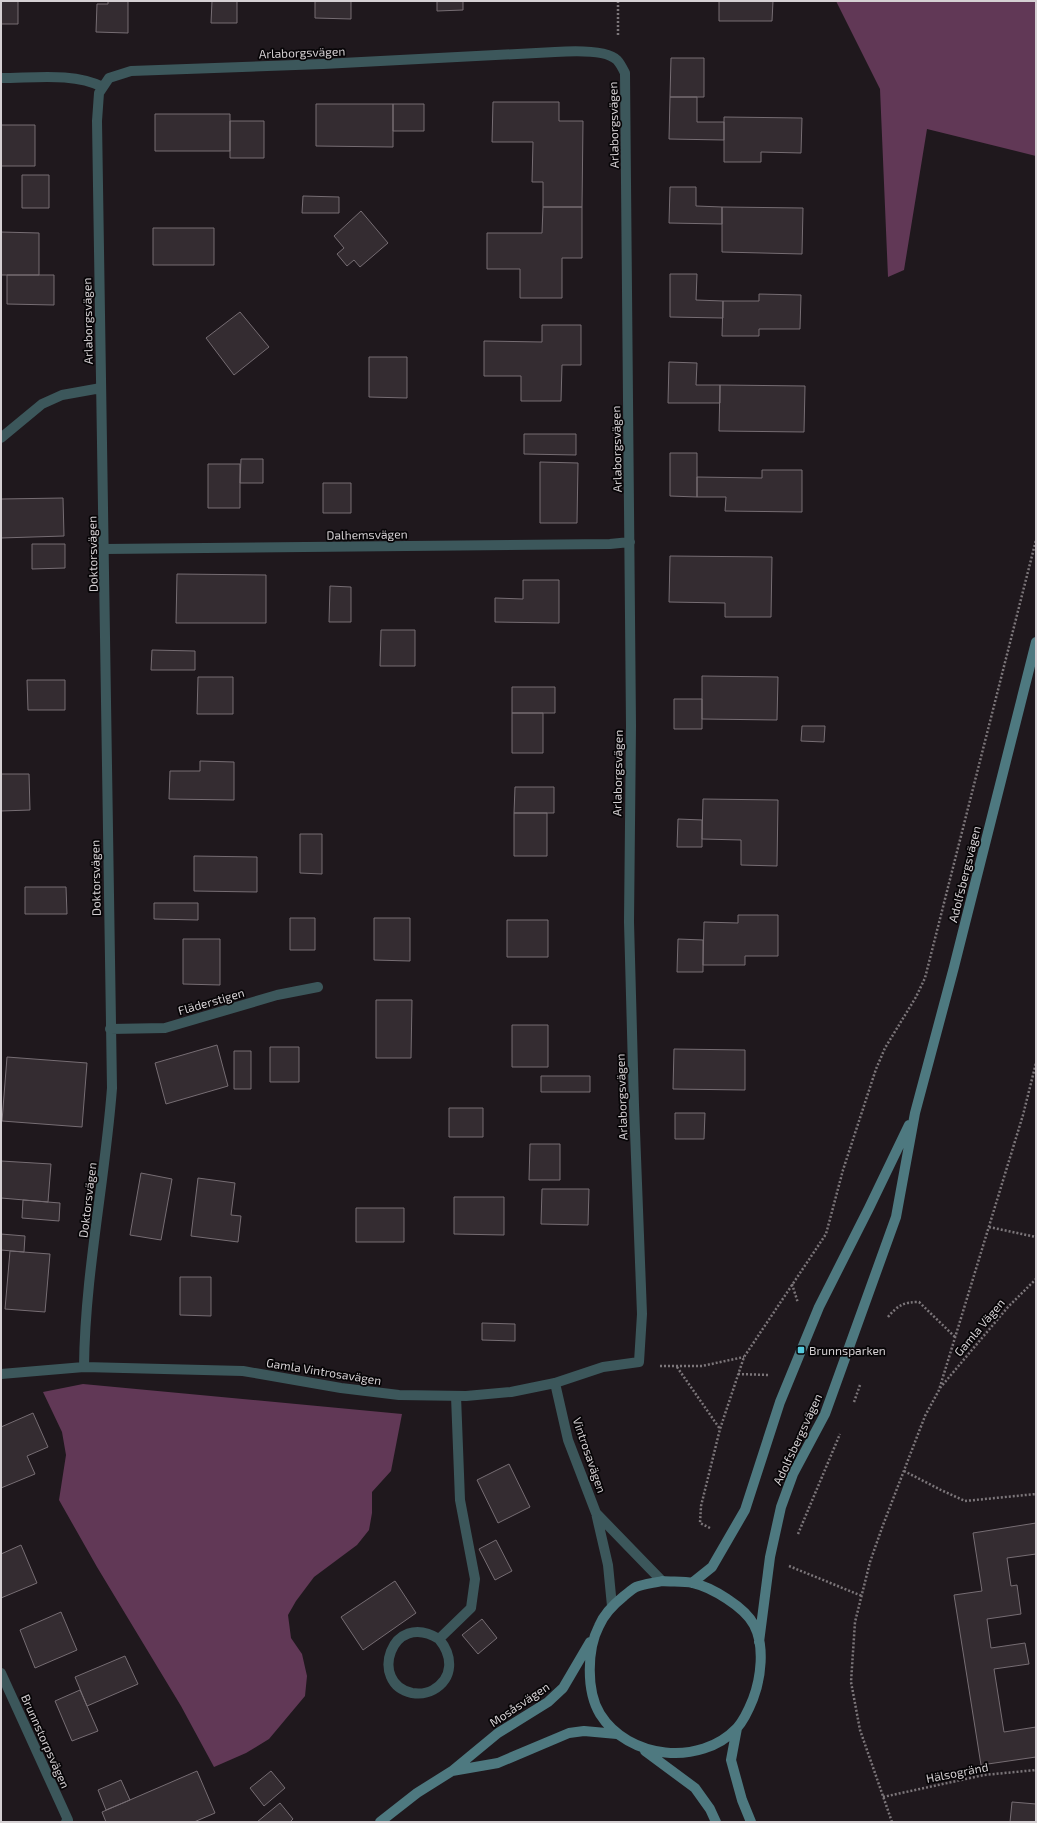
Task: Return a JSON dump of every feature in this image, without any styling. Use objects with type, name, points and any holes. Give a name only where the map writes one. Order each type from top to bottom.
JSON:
[{"type":"main road","name":"Adolfsbergsvägen","points":[[759,1642],[770,1557],[781,1507],[793,1474],[825,1414],[896,1217],[915,1113],[956,960],[1036,642]]},
{"type":"main road","name":"Adolfsbergsvägen","points":[[692,1583],[712,1567],[745,1510],[780,1402],[819,1307],[915,1113]]},
{"type":"main road","points":[[637,1746],[658,1752],[680,1753],[703,1750],[722,1740],[737,1728],[748,1710],[756,1690],[760,1668],[759,1642],[754,1624],[740,1610],[719,1594],[692,1583],[662,1581],[635,1587],[612,1606],[598,1626],[589,1656],[592,1688],[600,1713],[617,1734],[637,1746],[695,1788],[710,1810],[716,1822]]},
{"type":"main road","name":"Mosåsvägen","points":[[380,1822],[417,1793],[452,1771],[498,1733],[548,1702],[563,1688],[598,1626]]},
{"type":"main road","points":[[737,1728],[731,1760],[742,1800],[751,1822]]},
{"type":"main road","name":"Mosåsvägen","points":[[452,1771],[498,1763],[569,1733],[584,1731],[617,1734]]},
{"type":"street","name":"Arlaborgsvägen","points":[[101,388],[97,121],[99,93],[109,78],[131,71],[323,64],[581,51],[602,54],[616,59],[625,73],[631,733],[629,922],[642,1314],[639,1362]]},
{"type":"street","points":[[1,78],[76,78],[103,87]]},
{"type":"street","points":[[1,438],[42,404],[62,395],[101,388]]},
{"type":"street","name":"Doktorsvägen","points":[[84,1367],[85,1321],[109,1127],[112,1088],[110,1029],[105,549],[101,388]]},
{"type":"street","name":"Dalhemsvägen","points":[[105,549],[610,544],[630,542]]},
{"type":"street","name":"Fläderstigen","points":[[110,1029],[165,1028],[277,995],[318,987]]},
{"type":"street","name":"Gamla Vintrosavägen","points":[[1,1374],[84,1367],[243,1371],[341,1388],[399,1395],[456,1396],[512,1392],[555,1383],[603,1367],[639,1362]]},
{"type":"street","name":"Vintrosavägen","points":[[555,1383],[568,1440],[596,1513],[608,1565],[612,1606]]},
{"type":"street","points":[[439,1639],[471,1608],[475,1579],[460,1500],[456,1396]]},
{"type":"street","name":"Vintrosavägen","points":[[596,1513],[662,1581]]},
{"type":"street","points":[[422,1631],[439,1639],[446,1647],[450,1658],[450,1668],[446,1678],[439,1686],[430,1692],[419,1694],[408,1692],[399,1686],[392,1678],[388,1669],[390,1650],[396,1642],[407,1634],[422,1631]]},
{"type":"street","name":"Brunnstorpsvägen","points":[[1,1673],[67,1821]]},
{"type":"path","points":[[616,59],[618,1]]},
{"type":"path","points":[[729,1537],[700,1523],[701,1506],[720,1429],[744,1357],[826,1234],[843,1170],[876,1070],[885,1048],[916,997],[925,978],[1036,540]]},
{"type":"path","points":[[892,1822],[860,1730],[851,1682],[855,1622],[883,1525],[925,1416],[939,1390],[1023,1115],[1036,1063]]},
{"type":"path","points":[[989,1227],[1036,1237]]},
{"type":"path","name":"Gamla Vägen","points":[[939,1390],[1008,1307],[1036,1279]]},
{"type":"path","points":[[792,1284],[799,1307]]},
{"type":"path","points":[[888,1317],[896,1307],[906,1302],[919,1302],[955,1337]]},
{"type":"path","points":[[639,1362],[667,1367],[702,1366],[744,1357]]},
{"type":"path","points":[[676,1367],[720,1429]]},
{"type":"path","points":[[738,1374],[771,1375]]},
{"type":"path","points":[[852,1407],[860,1385]]},
{"type":"path","points":[[797,1536],[842,1428]]},
{"type":"path","points":[[904,1470],[965,1501],[1036,1494]]},
{"type":"path","points":[[770,1557],[862,1596]]},
{"type":"path","name":"Hälsogränd","points":[[883,1797],[984,1775],[1036,1770]]},
{"type":"shaded area","points":[[836,1],[1036,1],[1036,156],[927,129],[904,270],[888,277],[880,89]]},
{"type":"shaded area","points":[[83,1384],[402,1414],[391,1471],[372,1492],[372,1513],[369,1530],[357,1545],[314,1577],[296,1601],[288,1615],[291,1638],[302,1654],[307,1676],[305,1696],[269,1739],[246,1753],[214,1767],[181,1706],[97,1567],[59,1500],[66,1455],[62,1432],[43,1392]]},
{"type":"building","points":[[1,1],[18,1],[18,24],[1,24]]},
{"type":"building","points":[[108,1],[128,1],[128,33],[96,32],[97,4],[108,4]]},
{"type":"building","points":[[212,1],[237,1],[237,23],[211,23]]},
{"type":"building","points":[[315,1],[351,1],[351,19],[315,18]]},
{"type":"building","points":[[437,1],[463,1],[463,10],[437,11]]},
{"type":"building","points":[[719,1],[773,1],[772,21],[719,21]]},
{"type":"building","points":[[671,58],[704,58],[704,97],[670,97]]},
{"type":"building","points":[[670,97],[697,97],[697,122],[724,122],[724,140],[669,139]]},
{"type":"building","points":[[493,102],[559,102],[559,121],[583,121],[582,207],[543,207],[543,182],[532,182],[533,142],[492,142]]},
{"type":"building","points":[[316,104],[393,104],[393,147],[316,146]]},
{"type":"building","points":[[393,104],[424,104],[424,131],[393,131]]},
{"type":"building","points":[[155,114],[230,114],[230,151],[155,151]]},
{"type":"building","points":[[724,117],[802,118],[801,153],[761,152],[761,162],[724,162]]},
{"type":"building","points":[[230,121],[264,121],[264,158],[230,158]]},
{"type":"building","points":[[1,125],[35,125],[35,166],[1,166]]},
{"type":"building","points":[[22,175],[49,175],[49,208],[22,208]]},
{"type":"building","points":[[670,187],[696,187],[696,206],[722,207],[722,224],[669,223]]},
{"type":"building","points":[[303,196],[339,197],[339,213],[302,213]]},
{"type":"building","points":[[543,207],[582,207],[582,258],[562,258],[562,298],[520,298],[520,269],[487,269],[487,233],[542,233]]},
{"type":"building","points":[[722,207],[803,208],[802,254],[722,252]]},
{"type":"building","points":[[361,211],[388,243],[360,267],[354,260],[347,266],[337,254],[344,248],[334,236]]},
{"type":"building","points":[[153,228],[214,228],[214,265],[153,265]]},
{"type":"building","points":[[1,232],[39,233],[39,275],[1,275]]},
{"type":"building","points":[[670,274],[697,274],[696,300],[723,301],[723,318],[670,317]]},
{"type":"building","points":[[7,275],[54,275],[54,305],[7,304]]},
{"type":"building","points":[[759,294],[801,295],[800,329],[759,329],[759,336],[722,336],[723,301],[759,301]]},
{"type":"building","points":[[240,312],[269,347],[234,375],[206,338]]},
{"type":"building","points":[[542,325],[581,325],[581,365],[562,365],[561,401],[521,401],[521,376],[484,376],[484,341],[542,342]]},
{"type":"building","points":[[369,357],[407,357],[407,398],[369,397]]},
{"type":"building","points":[[669,362],[697,363],[696,385],[720,385],[720,403],[668,403]]},
{"type":"building","points":[[720,385],[805,386],[804,432],[719,431]]},
{"type":"building","points":[[524,434],[576,434],[576,455],[524,454]]},
{"type":"building","points":[[670,453],[697,453],[697,497],[670,496]]},
{"type":"building","points":[[241,459],[263,459],[263,483],[240,483]]},
{"type":"building","points":[[540,462],[578,463],[577,523],[540,523]]},
{"type":"building","points":[[208,464],[240,464],[240,508],[208,508]]},
{"type":"building","points":[[762,470],[802,470],[802,512],[725,511],[726,497],[697,497],[697,477],[762,478]]},
{"type":"building","points":[[323,483],[351,483],[351,513],[323,513]]},
{"type":"building","points":[[63,498],[64,536],[1,538],[1,499]]},
{"type":"building","points":[[32,544],[65,544],[65,568],[32,569]]},
{"type":"building","points":[[670,556],[772,557],[771,617],[725,617],[725,603],[669,602]]},
{"type":"building","points":[[177,574],[266,575],[266,623],[176,623]]},
{"type":"building","points":[[523,580],[559,580],[559,623],[495,622],[495,598],[523,599]]},
{"type":"building","points":[[330,586],[351,587],[351,622],[329,622]]},
{"type":"building","points":[[381,630],[415,630],[415,666],[380,666]]},
{"type":"building","points":[[152,650],[195,651],[195,670],[151,670]]},
{"type":"building","points":[[702,676],[778,677],[777,720],[702,719]]},
{"type":"building","points":[[198,677],[233,677],[233,714],[197,714]]},
{"type":"building","points":[[27,680],[65,680],[65,710],[28,710]]},
{"type":"building","points":[[512,687],[555,687],[555,713],[512,713]]},
{"type":"building","points":[[674,699],[702,699],[702,729],[674,729]]},
{"type":"building","points":[[512,713],[543,713],[543,753],[512,753]]},
{"type":"building","points":[[802,726],[825,726],[824,742],[801,741]]},
{"type":"building","points":[[200,761],[234,762],[234,800],[169,799],[170,771],[200,771]]},
{"type":"building","points":[[1,774],[29,774],[30,810],[1,811]]},
{"type":"building","points":[[515,787],[554,787],[554,813],[514,813]]},
{"type":"building","points":[[703,799],[778,800],[777,866],[741,865],[741,840],[702,839]]},
{"type":"building","points":[[514,813],[547,813],[547,856],[514,856]]},
{"type":"building","points":[[678,819],[702,820],[702,847],[677,847]]},
{"type":"building","points":[[300,834],[322,834],[322,874],[300,873]]},
{"type":"building","points":[[194,856],[257,857],[257,892],[194,891]]},
{"type":"building","points":[[25,887],[66,887],[67,914],[25,914]]},
{"type":"building","points":[[154,903],[198,903],[198,920],[154,919]]},
{"type":"building","points":[[738,915],[778,915],[778,956],[745,956],[745,965],[703,965],[704,922],[738,923]]},
{"type":"building","points":[[290,918],[315,918],[315,950],[290,950]]},
{"type":"building","points":[[374,918],[410,918],[410,961],[374,960]]},
{"type":"building","points":[[507,920],[548,920],[548,957],[507,957]]},
{"type":"building","points":[[183,939],[220,939],[220,985],[183,984]]},
{"type":"building","points":[[678,939],[703,940],[703,972],[677,972]]},
{"type":"building","points":[[376,1000],[412,1000],[411,1058],[376,1058]]},
{"type":"building","points":[[512,1025],[548,1025],[548,1067],[512,1067]]},
{"type":"building","points":[[217,1045],[228,1086],[166,1104],[155,1063]]},
{"type":"building","points":[[270,1047],[299,1047],[299,1082],[270,1082]]},
{"type":"building","points":[[674,1049],[745,1050],[745,1090],[673,1089]]},
{"type":"building","points":[[234,1051],[251,1051],[251,1089],[234,1089]]},
{"type":"building","points":[[7,1057],[87,1063],[82,1127],[2,1121]]},
{"type":"building","points":[[541,1076],[590,1076],[590,1092],[541,1092]]},
{"type":"building","points":[[449,1108],[483,1108],[483,1137],[449,1137]]},
{"type":"building","points":[[675,1113],[705,1113],[704,1139],[675,1139]]},
{"type":"building","points":[[530,1144],[560,1144],[560,1180],[529,1180]]},
{"type":"building","points":[[1,1161],[51,1164],[48,1202],[1,1198]]},
{"type":"building","points":[[141,1173],[172,1179],[161,1240],[130,1235]]},
{"type":"building","points":[[198,1178],[235,1183],[231,1215],[241,1216],[238,1242],[191,1236]]},
{"type":"building","points":[[542,1189],[589,1189],[588,1225],[541,1224]]},
{"type":"building","points":[[454,1197],[504,1197],[504,1235],[454,1234]]},
{"type":"building","points":[[23,1200],[60,1203],[59,1221],[22,1218]]},
{"type":"building","points":[[356,1208],[404,1208],[404,1242],[356,1242]]},
{"type":"building","points":[[1,1234],[25,1236],[24,1252],[1,1250]]},
{"type":"building","points":[[10,1251],[50,1254],[45,1312],[5,1309]]},
{"type":"building","points":[[180,1277],[211,1277],[211,1316],[180,1315]]},
{"type":"building","points":[[482,1323],[515,1324],[515,1341],[482,1340]]},
{"type":"building","points":[[33,1413],[48,1447],[27,1456],[35,1474],[1,1488],[1,1427]]},
{"type":"building","points":[[509,1464],[530,1507],[498,1523],[477,1480]]},
{"type":"building","points":[[1036,1523],[1036,1554],[1007,1558],[1011,1586],[1017,1585],[1021,1614],[987,1619],[991,1648],[1025,1643],[1029,1664],[994,1669],[1004,1732],[1036,1727],[1036,1757],[981,1765],[954,1595],[982,1591],[973,1533]]},
{"type":"building","points":[[496,1540],[512,1571],[495,1580],[479,1549]]},
{"type":"building","points":[[21,1545],[37,1583],[1,1598],[1,1554]]},
{"type":"building","points":[[395,1581],[416,1613],[363,1650],[341,1617]]},
{"type":"building","points":[[61,1612],[77,1650],[35,1668],[20,1630]]},
{"type":"building","points":[[482,1619],[497,1638],[478,1654],[462,1635]]},
{"type":"building","points":[[125,1656],[138,1684],[87,1706],[75,1677]]},
{"type":"building","points":[[80,1690],[98,1731],[72,1741],[55,1701]]},
{"type":"building","points":[[197,1771],[215,1813],[194,1822],[106,1822],[102,1812]]},
{"type":"building","points":[[271,1771],[285,1788],[264,1806],[250,1788]]},
{"type":"building","points":[[121,1780],[130,1800],[106,1810],[98,1790]]},
{"type":"building","points":[[1012,1802],[1036,1804],[1036,1822],[1010,1822]]},
{"type":"building","points":[[280,1803],[293,1819],[290,1822],[257,1822]]},
{"type":"place","name":"Brunnsparken","points":[[801,1350]]}]
